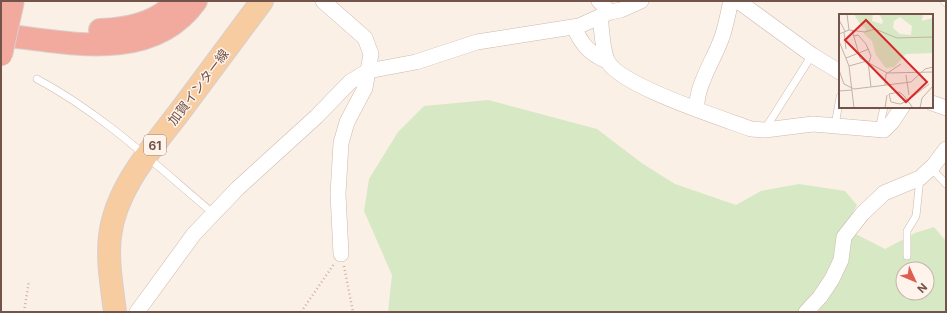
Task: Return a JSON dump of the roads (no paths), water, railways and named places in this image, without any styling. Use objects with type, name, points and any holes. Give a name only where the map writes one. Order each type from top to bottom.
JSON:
[{"type":"highway","points":[[1,55],[13,1]]},
{"type":"highway","points":[[1,22],[96,31],[120,29],[140,24],[158,16],[176,1]]},
{"type":"highway","points":[[1,35],[90,44],[116,44],[138,41],[158,35],[175,24],[189,11],[196,1]]},
{"type":"main road","name":"加賀インター線","points":[[115,312],[109,259],[110,236],[115,214],[124,194],[146,157],[262,1]]},
{"type":"street","points":[[324,1],[365,38],[371,54],[365,88],[347,122],[341,143],[338,194],[341,254]]},
{"type":"street","points":[[599,1],[609,10]]},
{"type":"street","points":[[137,312],[194,234],[238,188],[316,117],[350,82],[368,71],[416,62],[478,42],[574,27],[609,10],[621,10],[641,1]]},
{"type":"street","points":[[697,109],[696,102],[722,37],[731,1]]},
{"type":"street","points":[[738,1],[812,55],[839,71]]},
{"type":"street","points":[[607,61],[609,10]]},
{"type":"street","points":[[574,27],[579,41],[588,51],[607,61],[622,75],[643,87],[751,129],[765,130],[813,124],[884,130],[892,122],[901,108]]},
{"type":"street","points":[[933,103],[946,108]]},
{"type":"street","points":[[806,312],[820,297],[832,279],[841,260],[844,237],[862,214],[884,193],[926,173],[946,150]]},
{"type":"lane","points":[[765,130],[812,55]]},
{"type":"lane","points":[[37,79],[74,100],[146,157],[214,214]]},
{"type":"lane","points":[[835,125],[839,103]]},
{"type":"lane","points":[[879,129],[884,108]]},
{"type":"lane","points":[[907,256],[907,231],[916,216],[926,173],[946,184]]}]
